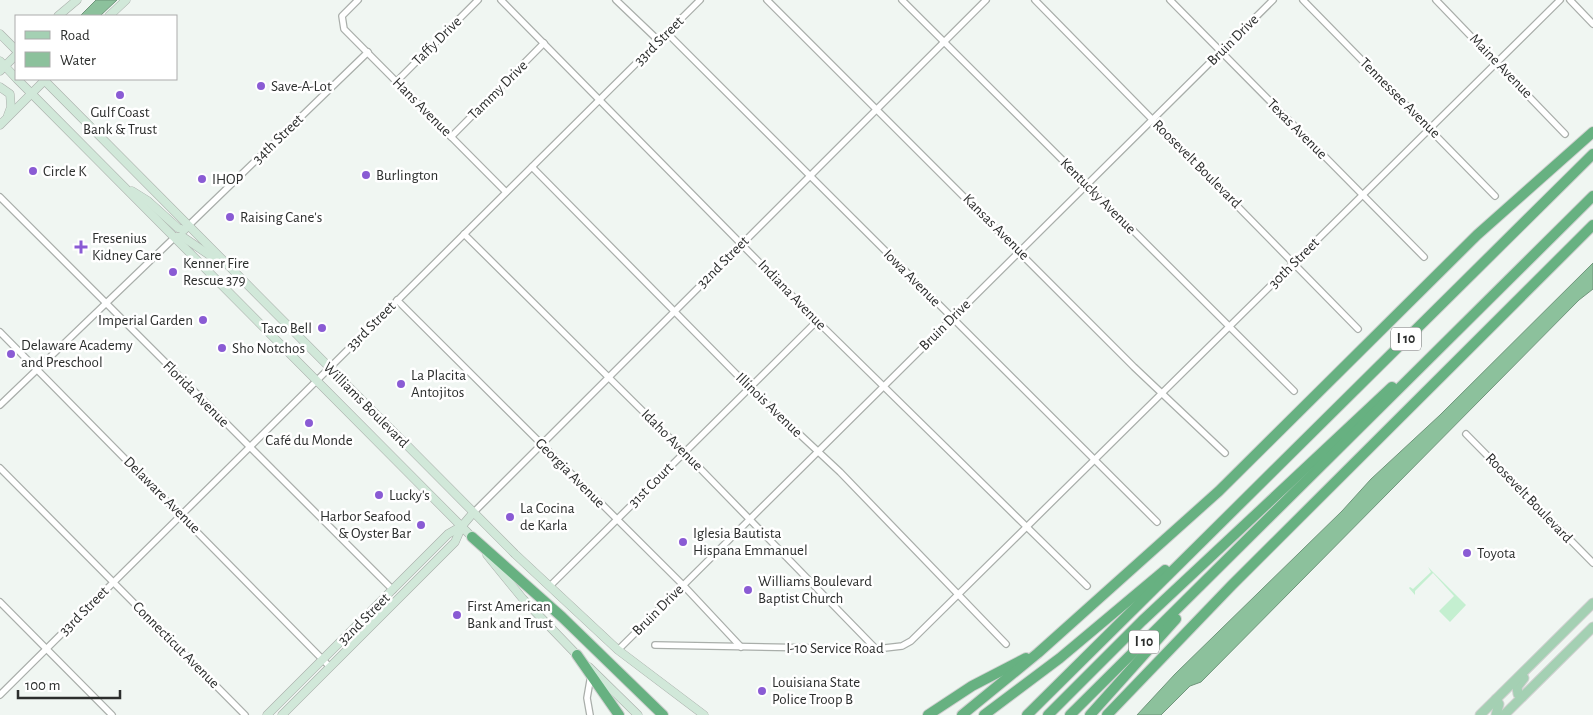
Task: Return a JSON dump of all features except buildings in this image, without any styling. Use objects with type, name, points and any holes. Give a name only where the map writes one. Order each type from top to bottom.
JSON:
[{"type":"highway","points":[[962,715],[1038,653],[1219,491],[1477,235],[1593,132]]},
{"type":"highway","name":"I 10","points":[[1028,715],[1593,154]]},
{"type":"highway","name":"I 10","points":[[1070,715],[1593,196]]},
{"type":"highway","points":[[1107,715],[1232,585],[1593,224]]},
{"type":"highway","points":[[1048,715],[1142,621],[1537,252]]},
{"type":"highway","points":[[984,715],[1060,658],[1219,524]]},
{"type":"highway","points":[[472,537],[605,658],[663,715]]},
{"type":"highway","points":[[1090,715],[1155,644],[1218,569]]},
{"type":"highway","points":[[928,715],[972,686],[1038,653]]},
{"type":"highway","points":[[577,655],[619,715]]},
{"type":"main road","points":[[110,15],[126,0]]},
{"type":"main road","points":[[59,15],[74,3]]},
{"type":"main road","points":[[63,15],[74,3]]},
{"type":"main road","points":[[0,34],[15,49]]},
{"type":"main road","points":[[2,66],[15,56]]},
{"type":"main road","name":"Williams Boulevard","points":[[2,66],[15,76]]},
{"type":"main road","name":"Williams Boulevard","points":[[19,80],[462,526],[523,599],[638,715]]},
{"type":"main road","points":[[0,125],[44,80]]},
{"type":"main road","name":"Williams Boulevard","points":[[46,80],[473,513],[618,650],[704,715]]},
{"type":"main road","points":[[0,87],[10,94],[11,107],[8,117]]},
{"type":"main road","points":[[122,185],[148,201],[178,228],[184,230],[188,226]]},
{"type":"main road","points":[[175,237],[184,237],[233,271]]},
{"type":"main road","name":"32nd Street","points":[[282,715],[455,542],[462,526],[473,513]]},
{"type":"main road","name":"32nd Street","points":[[268,715],[448,534],[462,526]]},
{"type":"main road","points":[[379,604],[386,611]]},
{"type":"main road","points":[[1480,715],[1568,628],[1591,608]]},
{"type":"main road","points":[[1504,715],[1593,627]]},
{"type":"main road","points":[[1522,697],[1517,691],[1519,682],[1565,637],[1568,628]]},
{"type":"main road","points":[[1496,699],[1500,704],[1496,715]]},
{"type":"street","name":"Hans Avenue","points":[[358,0],[342,19],[344,29],[506,192]]},
{"type":"street","name":"Taffy Drive","points":[[397,81],[478,0]]},
{"type":"street","name":"Indiana Avenue","points":[[501,0],[817,321],[1086,586]]},
{"type":"street","points":[[616,0],[659,41]]},
{"type":"street","name":"33rd Street","points":[[0,695],[700,0]]},
{"type":"street","name":"Kansas Avenue","points":[[768,0],[1162,394],[1225,453]]},
{"type":"street","name":"Kentucky Avenue","points":[[902,0],[1294,391]]},
{"type":"street","name":"32nd Street","points":[[473,513],[986,0]]},
{"type":"street","name":"Roosevelt Boulevard","points":[[1035,0],[1295,262],[1358,329]]},
{"type":"street","name":"Texas Avenue","points":[[1170,0],[1424,257]]},
{"type":"street","name":"Bruin Drive","points":[[618,650],[1272,0]]},
{"type":"street","name":"Tennessee Avenue","points":[[1304,0],[1495,196]]},
{"type":"street","name":"Maine Avenue","points":[[1436,0],[1565,134]]},
{"type":"street","name":"30th Street","points":[[1027,527],[1560,0]]},
{"type":"street","points":[[1570,0],[1593,24]]},
{"type":"street","name":"Iowa Avenue","points":[[667,33],[1157,522]]},
{"type":"street","name":"Tammy Drive","points":[[451,137],[544,42]]},
{"type":"street","name":"34th Street","points":[[188,226],[368,52]]},
{"type":"street","name":"Illinois Avenue","points":[[532,167],[750,388],[818,451],[1006,644]]},
{"type":"street","name":"Florida Avenue","points":[[0,197],[393,590]]},
{"type":"street","name":"Idaho Avenue","points":[[464,234],[684,452],[876,649]]},
{"type":"street","points":[[0,405],[175,237]]},
{"type":"street","name":"Georgia Avenue","points":[[398,300],[683,585],[741,647]]},
{"type":"street","name":"31st Court","points":[[550,586],[817,321]]},
{"type":"street","name":"Delaware Avenue","points":[[0,332],[330,667]]},
{"type":"street","name":"Roosevelt Boulevard","points":[[1466,434],[1593,563]]},
{"type":"street","name":"Connecticut Avenue","points":[[0,468],[246,715]]},
{"type":"street","name":"I-10 Service Road","points":[[655,645],[876,649],[902,646],[911,641],[1027,527]]},
{"type":"street","points":[[0,602],[112,715]]},
{"type":"street","points":[[590,715],[587,698],[591,674]]},
{"type":"shaded area","points":[[1428,567],[1466,605],[1450,622],[1439,611],[1454,596],[1433,573],[1415,591],[1415,595],[1409,588],[1413,589],[1431,572]]},
{"type":"water","points":[[96,0],[117,0],[101,15],[81,15]]},
{"type":"water","points":[[1593,263],[1593,289],[1579,300],[1201,682],[1190,686],[1161,715],[1137,715],[1175,674],[1342,511],[1371,479],[1440,415]]},
{"type":"place","name":"Save-A-Lot","points":[[261,86]]},
{"type":"place","name":"Gulf Coast Bank & Trust","points":[[120,95]]},
{"type":"place","name":"Circle K","points":[[33,171]]},
{"type":"place","name":"Burlington","points":[[366,175]]},
{"type":"place","name":"IHOP","points":[[202,179]]},
{"type":"place","name":"Raising Cane's","points":[[230,217]]},
{"type":"place","name":"Fresenius Kidney Care","points":[[81,247]]},
{"type":"place","name":"Kenner Fire Rescue 379","points":[[173,272]]},
{"type":"place","name":"Imperial Garden","points":[[203,320]]},
{"type":"place","name":"Taco Bell","points":[[322,328]]},
{"type":"place","name":"Sho Notchos","points":[[222,348]]},
{"type":"place","name":"Delaware Academy and Preschool","points":[[11,354]]},
{"type":"place","name":"La Placita Antojitos","points":[[401,384]]},
{"type":"place","name":"Café du Monde","points":[[309,423]]},
{"type":"place","name":"Lucky's","points":[[379,495]]},
{"type":"place","name":"La Cocina de Karla","points":[[510,517]]},
{"type":"place","name":"Harbor Seafood & Oyster Bar","points":[[421,525]]},
{"type":"place","name":"Iglesia Bautista Hispana Emmanuel","points":[[683,542]]},
{"type":"place","name":"Toyota","points":[[1467,553]]},
{"type":"place","name":"Williams Boulevard Baptist Church","points":[[748,590]]},
{"type":"place","name":"First American Bank and Trust","points":[[457,615]]},
{"type":"place","name":"Louisiana State Police Troop B","points":[[762,691]]}]
